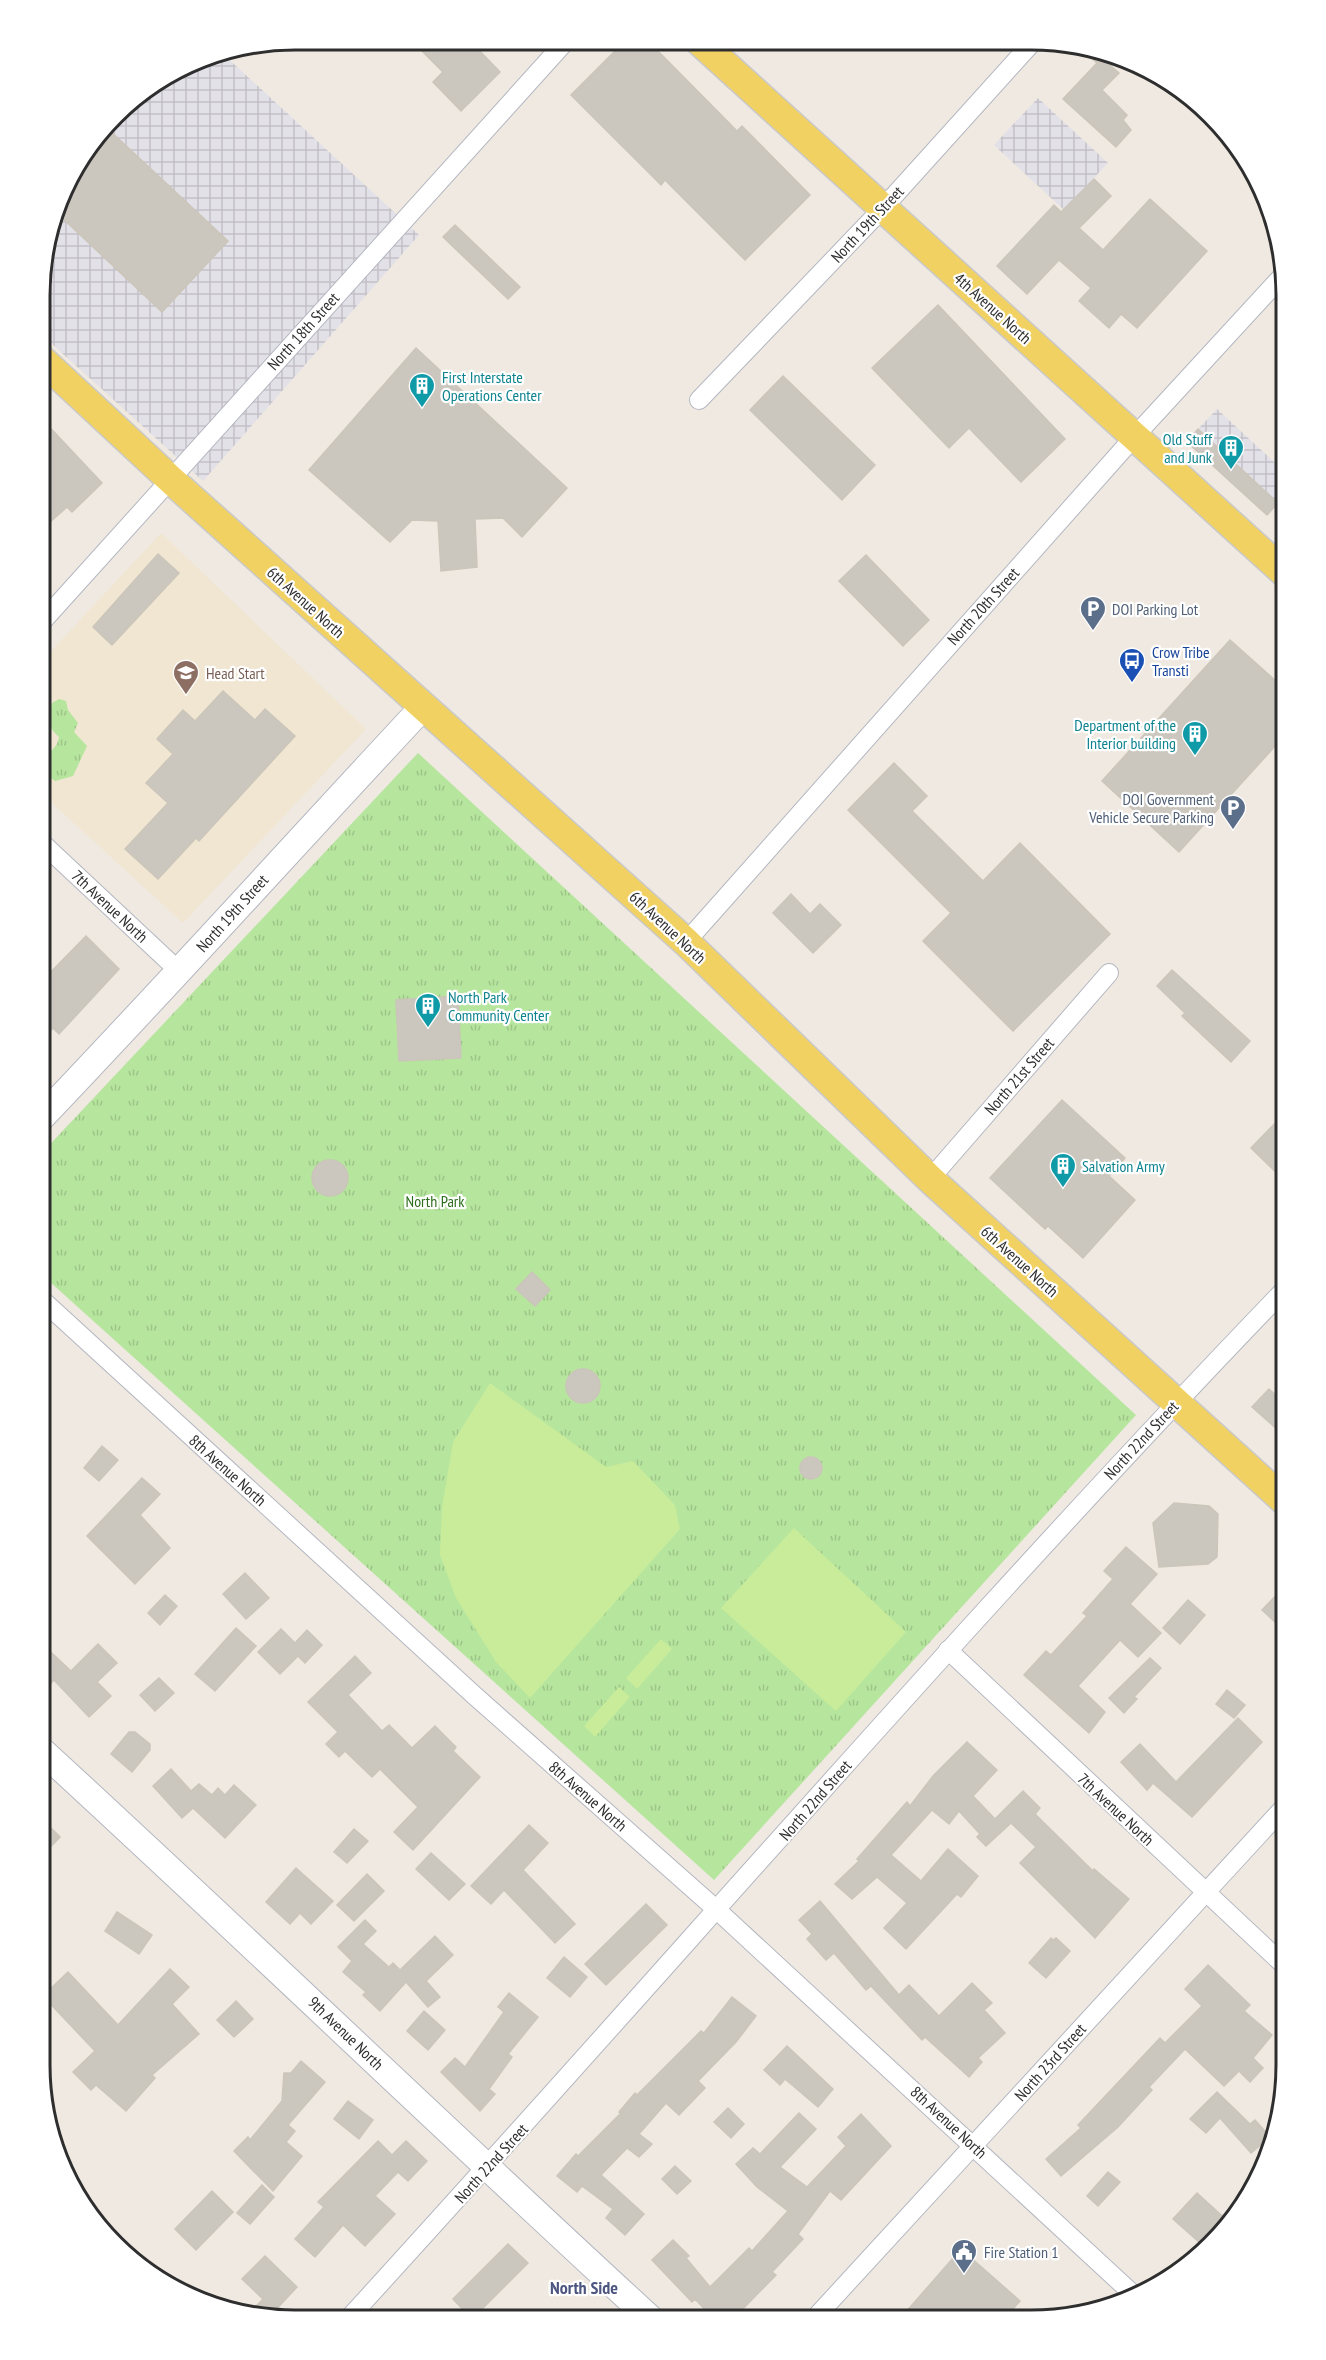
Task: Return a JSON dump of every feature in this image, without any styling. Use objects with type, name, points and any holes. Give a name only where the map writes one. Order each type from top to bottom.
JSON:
[{"type":"main road","name":"4th Avenue North","points":[[708,50],[1276,565]]},
{"type":"main road","name":"6th Avenue North","points":[[50,368],[170,479],[686,942],[930,1179],[1276,1493]]},
{"type":"street","name":"North 18th Street","points":[[50,613],[558,50]]},
{"type":"street","name":"North 19th Street","points":[[699,400],[883,208],[1026,50]]},
{"type":"street","name":"North 20th Street","points":[[686,942],[1134,437],[1276,283]]},
{"type":"street","name":"North 19th Street","points":[[50,1108],[180,972],[226,917],[423,707]]},
{"type":"street","name":"7th Avenue North","points":[[50,849],[180,972]]},
{"type":"street","name":"North 21st Street","points":[[930,1179],[1109,973]]},
{"type":"street","name":"North 22nd Street","points":[[356,2310],[487,2168],[948,1650],[1176,1402],[1276,1298]]},
{"type":"street","name":"8th Avenue North","points":[[50,1307],[475,1696],[717,1910],[1129,2290]]},
{"type":"street","name":"7th Avenue North","points":[[948,1650],[1276,1958]]},
{"type":"street","name":"9th Avenue North","points":[[50,1758],[237,1929],[487,2168],[641,2310]]},
{"type":"street","name":"North 23rd Street","points":[[822,2310],[1276,1816]]},
{"type":"shaded area","points":[[228,59],[419,235],[203,481],[50,342],[50,279],[54,247],[68,201],[82,172],[110,133],[133,110],[172,82],[201,68]]},
{"type":"shaded area","points":[[1038,98],[1108,163],[1064,210],[994,145]]},
{"type":"shaded area","points":[[1217,409],[1276,464],[1276,499],[1275,500],[1198,429]]},
{"type":"shaded area","name":"Head Start","points":[[161,533],[366,729],[183,923],[50,801],[50,652]]},
{"type":"green space","points":[[59,699],[66,701],[68,710],[78,723],[74,732],[87,746],[73,776],[55,781],[50,777],[50,753],[59,737],[50,725],[52,703]]},
{"type":"green space","name":"North Park","points":[[418,753],[1136,1415],[714,1880],[50,1282],[50,1144]]},
{"type":"green space","points":[[490,1383],[606,1467],[633,1461],[675,1505],[680,1529],[530,1698],[496,1662],[456,1598],[440,1555],[442,1507],[453,1442]]},
{"type":"green space","points":[[794,1528],[906,1632],[836,1711],[721,1608]]},
{"type":"green space","points":[[661,1639],[672,1649],[637,1689],[626,1678]]},
{"type":"green space","points":[[619,1687],[630,1697],[595,1737],[584,1726]]},
{"type":"building","points":[[421,50],[479,50],[500,72],[461,111],[433,82],[443,72]]},
{"type":"building","points":[[616,50],[657,50],[737,131],[742,126],[810,195],[745,260],[665,180],[661,185],[571,95]]},
{"type":"building","points":[[1090,57],[1113,64],[1111,66],[1119,73],[1102,90],[1127,115],[1123,120],[1131,130],[1116,147],[1063,99],[1097,63]]},
{"type":"building","points":[[111,132],[228,241],[162,312],[62,218],[82,172]]},
{"type":"building","points":[[1094,179],[1111,196],[1079,228],[1103,250],[1150,199],[1207,251],[1137,328],[1121,314],[1109,328],[1079,301],[1091,288],[1059,260],[1027,294],[997,266],[1054,205],[1061,212]]},
{"type":"building","points":[[455,225],[520,287],[508,299],[443,237]]},
{"type":"building","points":[[938,305],[1065,439],[1021,482],[969,428],[949,448],[872,368]]},
{"type":"building","name":"First Interstate Operations Center","points":[[416,348],[567,488],[522,537],[503,518],[475,519],[477,567],[441,571],[438,521],[412,520],[390,542],[309,470]]},
{"type":"building","points":[[783,376],[875,465],[842,500],[750,410]]},
{"type":"building","points":[[50,428],[102,483],[72,512],[67,507],[50,522]]},
{"type":"building","name":"Old Stuff and Junk","points":[[1198,429],[1276,501],[1276,505],[1267,515],[1187,442]]},
{"type":"building","points":[[158,554],[179,573],[112,645],[93,627]]},
{"type":"building","points":[[866,555],[929,620],[903,646],[839,581]]},
{"type":"building","name":"Department of the Interior building","points":[[1230,640],[1276,681],[1276,745],[1179,852],[1102,781]]},
{"type":"building","points":[[223,691],[255,720],[265,709],[295,736],[199,841],[196,838],[158,879],[125,849],[168,803],[146,783],[173,754],[157,739],[183,710],[195,721]]},
{"type":"building","points":[[894,763],[927,796],[912,811],[983,881],[1020,843],[1110,934],[1013,1031],[923,941],[951,913],[848,810]]},
{"type":"building","points":[[791,894],[810,914],[820,904],[841,925],[813,953],[773,913]]},
{"type":"building","points":[[86,936],[119,969],[59,1034],[53,1028],[50,1031],[50,973]]},
{"type":"building","points":[[1172,970],[1250,1041],[1231,1062],[1182,1016],[1185,1013],[1157,986]]},
{"type":"building","name":"North Park Community Center","points":[[458,996],[461,1058],[399,1061],[396,1000]]},
{"type":"building","name":"Salvation Army","points":[[1062,1100],[1125,1158],[1109,1176],[1135,1200],[1083,1258],[1048,1226],[1045,1229],[990,1178]]},
{"type":"building","points":[[1276,1122],[1276,1172],[1251,1148]]},
{"type":"building","points":[[330,1160],[343,1165],[348,1178],[343,1191],[330,1196],[317,1191],[312,1178],[317,1165]]},
{"type":"building","points":[[532,1272],[550,1290],[535,1306],[516,1289]]},
{"type":"building","points":[[583,1369],[595,1374],[600,1386],[595,1398],[583,1403],[571,1398],[566,1386],[571,1374]]},
{"type":"building","points":[[1269,1389],[1276,1395],[1276,1428],[1252,1407]]},
{"type":"building","points":[[102,1446],[118,1460],[99,1481],[84,1468]]},
{"type":"building","points":[[807,1457],[815,1457],[822,1464],[822,1472],[815,1479],[807,1479],[800,1472],[800,1464]]},
{"type":"building","points":[[142,1478],[160,1494],[140,1515],[170,1548],[135,1584],[87,1536]]},
{"type":"building","points":[[1174,1503],[1209,1506],[1218,1514],[1217,1557],[1208,1564],[1159,1567],[1153,1523]]},
{"type":"building","points":[[1126,1547],[1157,1574],[1130,1604],[1161,1633],[1138,1657],[1120,1640],[1078,1686],[1105,1712],[1089,1733],[1024,1675],[1046,1651],[1051,1655],[1087,1616],[1083,1613],[1113,1579],[1104,1571]]},
{"type":"building","points":[[245,1573],[269,1598],[246,1619],[223,1594]]},
{"type":"building","points":[[165,1595],[177,1606],[160,1625],[148,1613]]},
{"type":"building","points":[[1276,1595],[1276,1623],[1262,1610]]},
{"type":"building","points":[[1188,1600],[1205,1615],[1180,1644],[1163,1628]]},
{"type":"building","points":[[236,1628],[256,1646],[215,1691],[195,1674]]},
{"type":"building","points":[[281,1629],[295,1643],[307,1630],[322,1645],[305,1663],[298,1656],[280,1674],[258,1652]]},
{"type":"building","points":[[98,1644],[117,1663],[97,1682],[111,1696],[89,1717],[54,1680],[50,1684],[50,1651],[71,1671]]},
{"type":"building","points":[[355,1656],[371,1673],[348,1695],[382,1731],[389,1725],[412,1748],[435,1726],[456,1747],[453,1751],[480,1777],[413,1850],[394,1832],[418,1807],[380,1769],[372,1777],[345,1751],[339,1757],[326,1744],[338,1732],[308,1702]]},
{"type":"building","points":[[1150,1658],[1161,1668],[1134,1697],[1137,1699],[1124,1713],[1109,1698]]},
{"type":"building","points":[[159,1678],[174,1693],[155,1711],[140,1695]]},
{"type":"building","points":[[1227,1690],[1245,1705],[1234,1718],[1216,1704]]},
{"type":"building","points":[[1238,1718],[1262,1742],[1192,1817],[1153,1783],[1147,1790],[1121,1762],[1140,1744],[1176,1782]]},
{"type":"building","points":[[129,1732],[135,1732],[150,1744],[150,1750],[132,1772],[111,1754]]},
{"type":"building","points":[[967,1742],[997,1770],[973,1796],[995,1819],[1023,1791],[1040,1808],[1035,1814],[1093,1871],[1094,1869],[1129,1899],[1095,1938],[1020,1863],[1036,1847],[1011,1823],[986,1846],[977,1837],[980,1834],[959,1811],[949,1824],[932,1810],[891,1855],[921,1881],[948,1849],[978,1876],[961,1897],[957,1894],[906,1949],[884,1928],[907,1903],[877,1877],[852,1899],[835,1884],[859,1861],[857,1859],[907,1802],[910,1806],[933,1776]]},
{"type":"building","points":[[171,1769],[191,1791],[199,1784],[212,1795],[218,1788],[225,1795],[234,1785],[256,1805],[225,1838],[193,1808],[182,1818],[153,1786]]},
{"type":"building","points":[[529,1825],[548,1843],[523,1870],[575,1924],[555,1943],[504,1890],[491,1904],[471,1886]]},
{"type":"building","points":[[50,1827],[60,1837],[50,1847]]},
{"type":"building","points":[[354,1829],[368,1841],[347,1863],[334,1852]]},
{"type":"building","points":[[431,1853],[465,1884],[449,1900],[416,1869]]},
{"type":"building","points":[[296,1868],[333,1901],[311,1924],[300,1913],[290,1924],[266,1902]]},
{"type":"building","points":[[367,1874],[384,1891],[354,1921],[337,1905]]},
{"type":"building","points":[[820,1901],[899,1995],[909,1985],[939,2016],[972,1983],[992,2003],[984,2010],[1005,2033],[978,2058],[982,2062],[969,2077],[925,2037],[922,2040],[871,1986],[866,1990],[834,1953],[826,1960],[807,1939],[812,1934],[799,1920]]},
{"type":"building","points":[[646,1904],[667,1925],[606,1985],[585,1964]]},
{"type":"building","points":[[117,1912],[152,1935],[139,1954],[105,1931]]},
{"type":"building","points":[[365,1920],[376,1931],[363,1944],[389,1967],[393,1963],[400,1970],[435,1936],[453,1955],[426,1981],[440,1997],[428,2007],[406,1982],[380,2011],[363,1995],[366,1992],[343,1972],[352,1961],[338,1947]]},
{"type":"building","points":[[1051,1938],[1053,1940],[1056,1938],[1070,1951],[1046,1978],[1029,1963]]},
{"type":"building","points":[[564,1957],[587,1977],[570,1997],[547,1978]]},
{"type":"building","points":[[1208,1965],[1250,2005],[1244,2011],[1272,2035],[1253,2058],[1263,2068],[1250,2082],[1239,2071],[1224,2086],[1185,2049],[1149,2087],[1152,2090],[1118,2127],[1061,2176],[1046,2159],[1081,2128],[1078,2125],[1160,2038],[1165,2043],[1202,2006],[1185,1989]]},
{"type":"building","points":[[170,1969],[189,1987],[172,2004],[199,2034],[152,2075],[155,2078],[126,2111],[96,2085],[91,2090],[73,2072],[95,2051],[50,2003],[50,1989],[68,1972],[118,2025]]},
{"type":"building","points":[[509,1993],[538,2017],[508,2054],[512,2057],[489,2089],[495,2094],[480,2111],[441,2072],[455,2058],[465,2067],[504,2012],[498,2007]]},
{"type":"building","points":[[732,1997],[756,2016],[736,2042],[698,2081],[705,2088],[679,2115],[666,2103],[639,2134],[652,2144],[639,2157],[627,2148],[601,2175],[644,2214],[625,2235],[606,2218],[613,2209],[582,2186],[577,2192],[557,2176],[576,2154],[578,2156],[621,2113],[619,2112],[635,2093],[637,2095],[701,2031],[704,2033]]},
{"type":"building","points":[[236,2001],[253,2019],[234,2037],[217,2020]]},
{"type":"building","points":[[424,2011],[445,2030],[428,2050],[407,2031]]},
{"type":"building","points":[[787,2046],[833,2089],[818,2107],[785,2079],[780,2085],[764,2070]]},
{"type":"building","points":[[301,2061],[325,2082],[288,2125],[295,2131],[286,2142],[302,2156],[273,2191],[234,2151],[248,2137],[250,2140],[282,2101],[284,2073],[291,2073]]},
{"type":"building","points":[[1217,2092],[1250,2124],[1255,2120],[1267,2133],[1264,2142],[1251,2153],[1220,2118],[1206,2133],[1190,2119]]},
{"type":"building","points":[[348,2101],[373,2120],[359,2139],[334,2119]]},
{"type":"building","points":[[728,2108],[744,2124],[731,2138],[714,2122]]},
{"type":"building","points":[[799,2113],[816,2129],[780,2167],[807,2187],[846,2146],[838,2137],[861,2114],[891,2146],[841,2200],[830,2191],[798,2234],[803,2239],[772,2272],[776,2275],[742,2310],[705,2310],[695,2299],[692,2302],[652,2260],[673,2240],[689,2256],[686,2258],[710,2287],[749,2248],[752,2251],[788,2211],[757,2187],[736,2164],[753,2148],[760,2154]]},
{"type":"building","points":[[378,2141],[392,2155],[406,2141],[427,2161],[408,2181],[398,2172],[375,2196],[395,2214],[365,2246],[343,2225],[315,2257],[295,2239],[324,2207],[318,2202]]},
{"type":"building","points":[[675,2166],[691,2181],[677,2194],[662,2179]]},
{"type":"building","points":[[1108,2172],[1120,2182],[1098,2206],[1087,2196]]},
{"type":"building","points":[[262,2185],[274,2197],[250,2224],[237,2213]]},
{"type":"building","points":[[212,2191],[233,2212],[196,2250],[175,2229]]},
{"type":"building","points":[[1197,2193],[1224,2217],[1200,2243],[1173,2219]]},
{"type":"building","points":[[508,2244],[528,2263],[481,2310],[463,2310],[453,2299]]},
{"type":"building","name":"Fire Station 1","points":[[961,2249],[1020,2301],[1012,2310],[908,2310]]},
{"type":"building","points":[[265,2256],[297,2287],[276,2310],[255,2307],[263,2299],[242,2279]]},
{"type":"place","name":"First Interstate Operations Center","points":[[422,409]]},
{"type":"place","name":"Old Stuff and Junk","points":[[1231,471]]},
{"type":"place","name":"DOI Parking Lot","points":[[1093,632]]},
{"type":"place","name":"Crow Tribe Transti","points":[[1132,684]]},
{"type":"place","name":"Head Start","points":[[186,696]]},
{"type":"place","name":"Department of the Interior building","points":[[1195,757]]},
{"type":"place","name":"DOI Government Vehicle Secure Parking","points":[[1233,831]]},
{"type":"place","name":"North Park Community Center","points":[[428,1029]]},
{"type":"place","name":"Salvation Army","points":[[1063,1189]]},
{"type":"place","name":"Fire Station 1","points":[[964,2275]]},
{"type":"district","name":"North Side","points":[[584,2287]]}]
